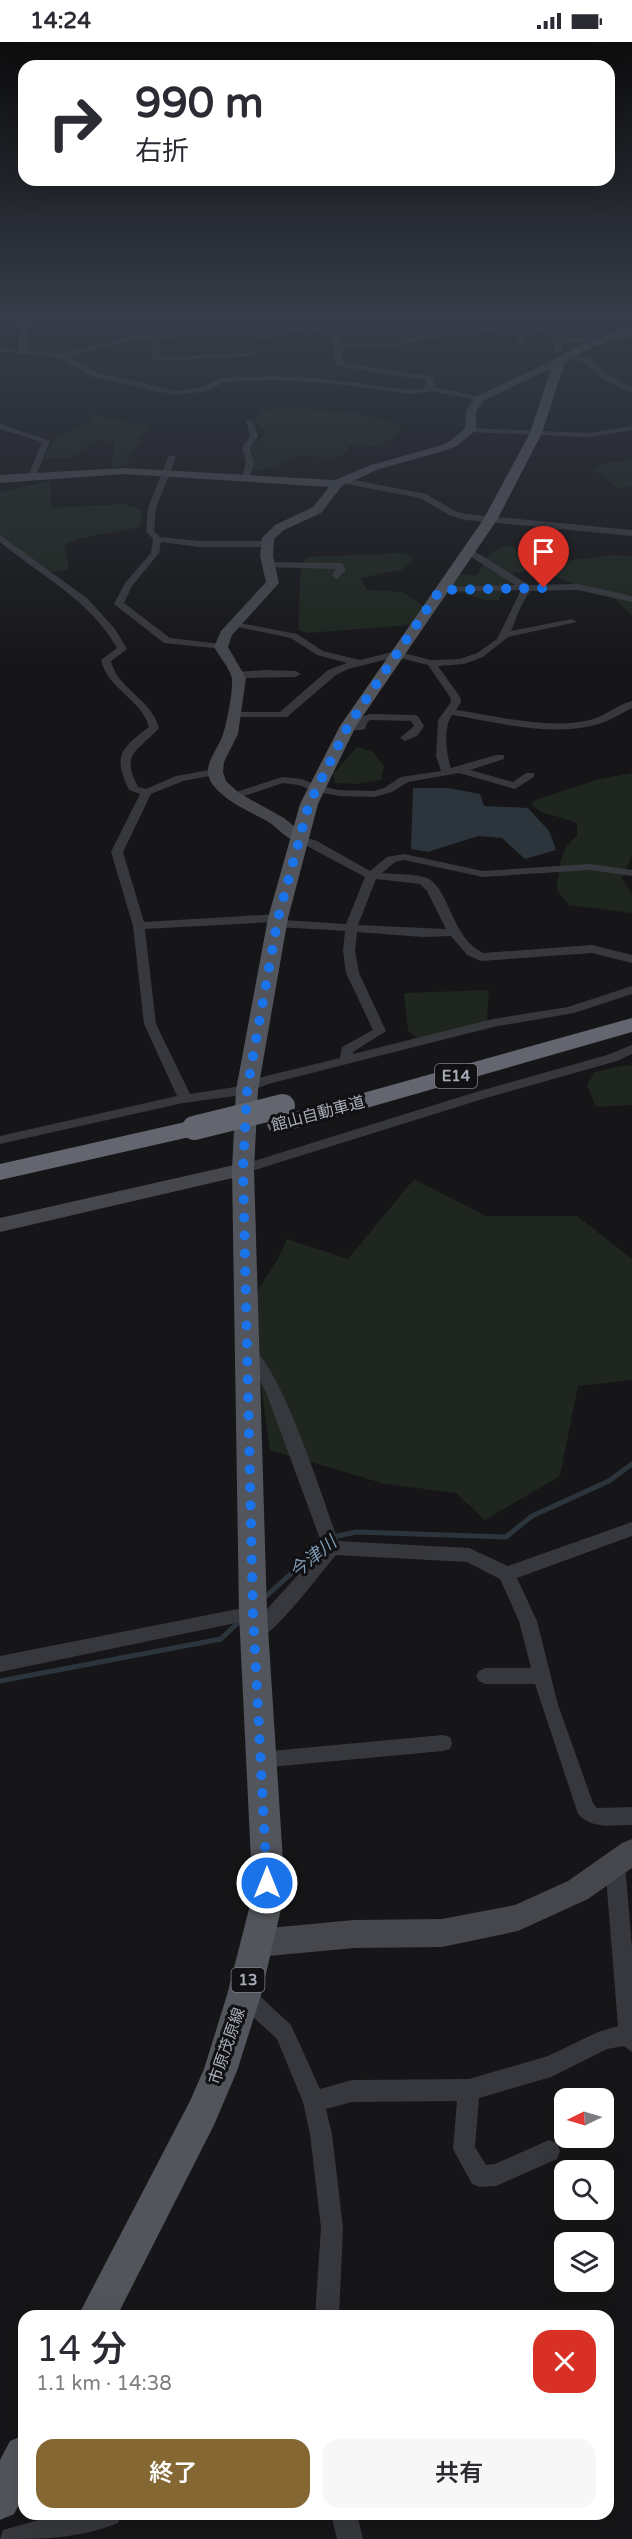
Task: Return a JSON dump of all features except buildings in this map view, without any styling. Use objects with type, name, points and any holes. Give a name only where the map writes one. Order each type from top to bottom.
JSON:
[{"type":"highway","name":"館山自動車道","points":[[281,1115],[632,1008]]},
{"type":"highway","name":"館山自動車道","points":[[0,1191],[193,1137],[632,1025]]},
{"type":"highway","name":"館山自動車道","points":[[0,1172],[193,1137]]},
{"type":"main road","name":"市原茂原線","points":[[100,2310],[202,2113],[220,2071],[244,1995],[266,1905],[267,1861],[253,1614],[243,1169],[247,1090],[277,921],[309,804],[348,726],[490,520],[536,434]]},
{"type":"main road","points":[[0,2500],[18,2466]]},
{"type":"street","points":[[23,434],[46,441],[32,476]]},
{"type":"street","points":[[246,477],[250,463],[246,448],[255,439],[256,434]]},
{"type":"street","points":[[466,434],[443,448],[375,467],[341,483],[318,510],[281,527],[266,544],[273,583],[234,625],[223,640],[221,647],[238,675],[239,694],[231,734],[217,762],[215,772],[219,783],[234,796],[278,821],[300,839],[313,843],[365,874],[424,881],[432,889],[453,932],[471,952],[481,957],[592,949],[632,959]]},
{"type":"street","points":[[550,434],[597,434]]},
{"type":"street","points":[[171,457],[167,473],[159,486],[152,508],[150,531],[157,539],[200,544],[266,544]]},
{"type":"street","points":[[0,479],[109,471],[341,483],[423,496],[452,513],[490,520],[632,533]]},
{"type":"street","points":[[0,538],[91,609],[126,626],[167,640],[221,647]]},
{"type":"street","points":[[157,539],[155,553],[128,585],[119,604],[132,611],[126,626],[122,649],[106,660],[107,672],[116,685],[132,694],[153,720],[154,728],[125,758],[124,767],[134,789],[147,792],[180,778],[215,772]]},
{"type":"street","points":[[468,551],[527,588]]},
{"type":"street","points":[[268,565],[340,566],[338,576]]},
{"type":"street","points":[[440,590],[578,587],[632,599]]},
{"type":"street","points":[[506,635],[516,606],[527,592],[527,588]]},
{"type":"street","points":[[235,714],[284,715],[296,702],[311,693],[330,671],[396,654],[431,663],[460,662],[480,655],[506,635],[572,622]]},
{"type":"street","points":[[234,625],[294,636],[320,653],[360,663]]},
{"type":"street","points":[[431,663],[455,697],[456,702],[451,712],[443,720],[441,756],[447,773]]},
{"type":"street","points":[[238,675],[296,674]]},
{"type":"street","points":[[451,712],[550,724],[576,724],[596,722],[632,704]]},
{"type":"street","points":[[348,726],[360,727],[364,719],[370,717],[414,718],[419,726],[405,738]]},
{"type":"street","points":[[234,796],[282,780],[301,782],[317,789],[339,793],[375,794],[388,790],[405,779],[460,770],[500,757]]},
{"type":"street","points":[[460,770],[514,786],[530,775]]},
{"type":"street","points":[[147,792],[117,852],[139,926],[150,1024],[186,1098]]},
{"type":"street","points":[[346,1060],[347,1050],[380,1031],[376,1019],[358,988],[348,953],[350,928],[370,878],[388,861],[399,856],[493,874],[590,867],[632,873]]},
{"type":"street","points":[[424,881],[437,865]]},
{"type":"street","points":[[139,926],[277,921],[423,933],[453,932]]},
{"type":"street","points":[[0,1140],[61,1129],[186,1098],[247,1090],[267,1080],[493,1023],[570,1010],[632,990]]},
{"type":"street","points":[[0,1226],[243,1169],[481,1095],[612,1058],[632,1049]]},
{"type":"street","points":[[247,1351],[257,1361],[271,1385],[332,1548]]},
{"type":"street","points":[[507,1574],[632,1529]]},
{"type":"street","points":[[332,1548],[469,1555],[507,1574],[528,1621],[549,1705],[585,1808],[593,1817],[632,1816]]},
{"type":"street","points":[[0,1664],[253,1614],[268,1621],[332,1548]]},
{"type":"street","points":[[485,1676],[541,1676]]},
{"type":"street","points":[[260,1760],[444,1743]]},
{"type":"street","points":[[258,1943],[354,1934],[442,1933],[518,1918],[578,1890],[623,1858]]},
{"type":"street","points":[[314,2101],[352,2091],[469,2090],[551,2066],[605,2039],[630,2038],[623,1858]]},
{"type":"street","points":[[244,1995],[284,2032],[314,2101],[321,2134],[332,2228],[327,2310]]},
{"type":"street","points":[[469,2090],[464,2149],[480,2176],[496,2175],[549,2151]]},
{"type":"street","points":[[12,2539],[86,2520]]},
{"type":"street","points":[[345,2520],[350,2539]]},
{"type":"shaded area","points":[[67,434],[144,434],[124,466],[112,467],[114,443],[95,441],[71,457],[44,458],[54,440]]},
{"type":"shaded area","points":[[264,434],[397,434],[380,446],[350,445],[343,455],[335,457],[298,456],[271,468],[251,471],[254,461],[252,447]]},
{"type":"shaded area","points":[[632,460],[632,487],[618,488],[593,469],[602,464]]},
{"type":"shaded area","points":[[50,481],[51,508],[123,504],[142,510],[140,527],[89,536],[71,542],[64,546],[69,569],[48,573],[0,536],[0,492]]},
{"type":"shaded area","points":[[512,545],[526,562],[533,565],[614,555],[632,556],[632,595],[627,596],[632,604],[632,616],[607,591],[575,585],[546,572],[513,572],[513,583],[504,585],[499,600],[485,600],[453,591],[451,586],[457,574],[477,575],[492,552]]},
{"type":"shaded area","points":[[404,553],[414,559],[401,570],[360,578],[367,590],[403,592],[423,606],[425,624],[307,633],[298,630],[301,565],[307,557]]},
{"type":"shaded area","points":[[357,747],[373,752],[384,766],[381,780],[356,784],[335,783],[333,774]]},
{"type":"shaded area","points":[[632,773],[632,856],[622,879],[632,894],[632,913],[569,905],[557,890],[558,875],[563,853],[577,836],[577,824],[541,812],[531,804],[537,799],[600,779]]},
{"type":"shaded area","points":[[413,788],[448,788],[480,794],[484,806],[528,808],[549,831],[556,850],[525,859],[502,838],[478,836],[428,852],[411,849]]},
{"type":"shaded area","points":[[489,990],[486,1030],[420,1040],[408,1031],[404,993]]},
{"type":"shaded area","points":[[626,1065],[632,1066],[632,1105],[596,1107],[587,1085],[595,1072]]},
{"type":"shaded area","points":[[414,1179],[486,1216],[577,1216],[632,1259],[632,1380],[578,1386],[560,1476],[485,1520],[456,1493],[385,1484],[270,1450],[249,1303],[278,1259],[287,1239],[348,1259]]},
{"type":"waterway","name":"今津川","points":[[332,1537],[357,1532],[506,1537],[532,1516],[609,1481],[632,1464]]},
{"type":"waterway","name":"今津川","points":[[263,1599],[326,1542]]},
{"type":"waterway","name":"今津川","points":[[0,1681],[221,1639],[242,1619]]},
{"type":"route","points":[[267,1883],[253,1613],[243,1169],[247,1090],[278,918],[309,804],[348,726],[440,590],[544,588]]}]
